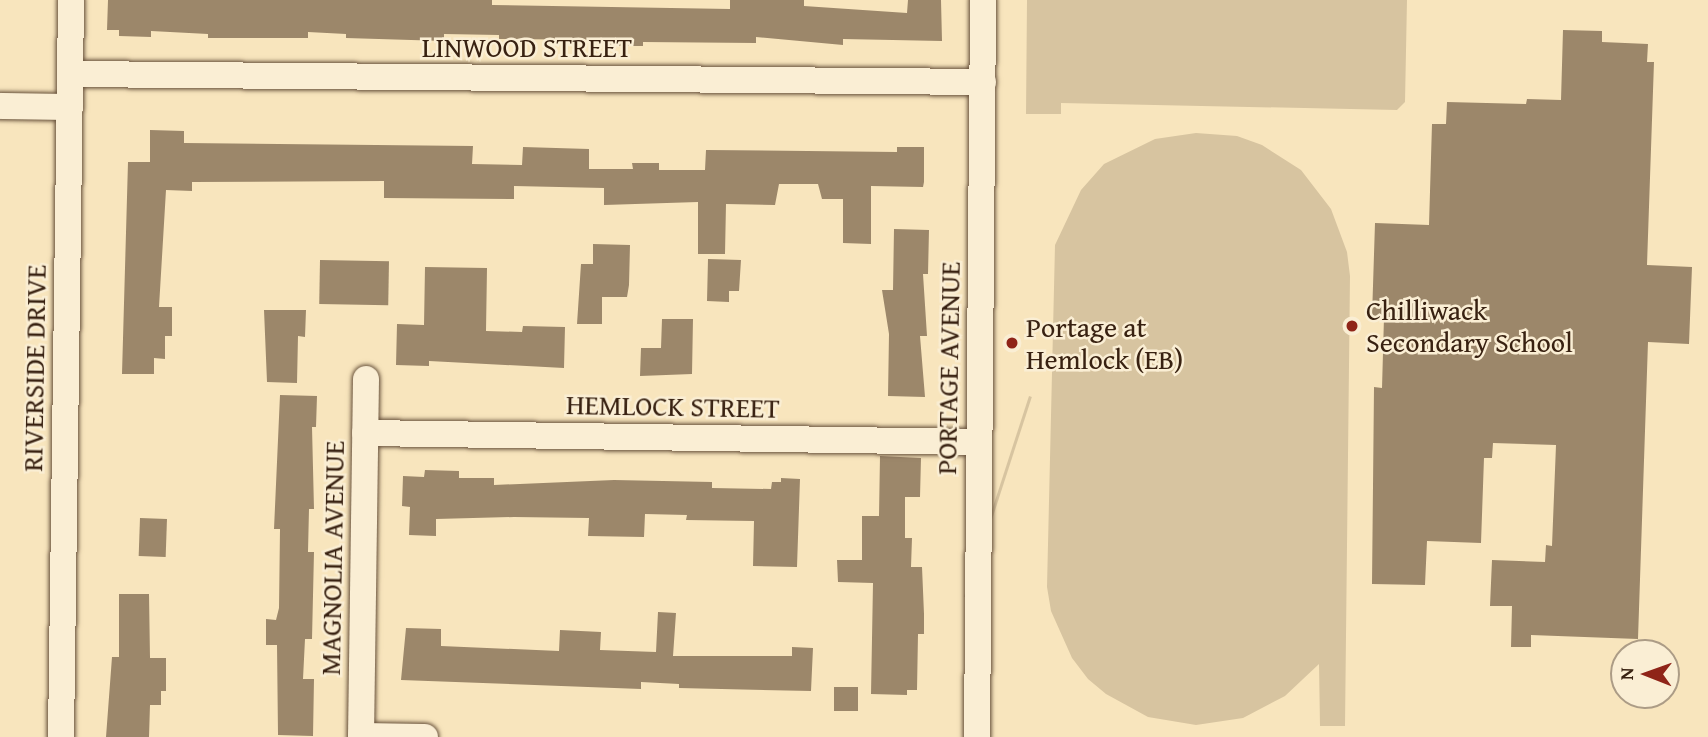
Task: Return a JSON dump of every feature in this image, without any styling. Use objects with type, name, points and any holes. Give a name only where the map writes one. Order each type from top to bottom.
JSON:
[{"type":"street","name":"RIVERSIDE DRIVE","points":[[61,737],[72,0]]},
{"type":"street","name":"PORTAGE AVENUE","points":[[977,737],[983,0]]},
{"type":"street","name":"LINWOOD STREET","points":[[70,74],[982,82]]},
{"type":"street","points":[[0,106],[70,107]]},
{"type":"street","name":"MAGNOLIA AVENUE","points":[[361,736],[366,379]]},
{"type":"street","name":"HEMLOCK STREET","points":[[365,433],[979,442]]},
{"type":"street","points":[[361,736],[425,737]]},
{"type":"shaded area","points":[[1027,0],[1407,0],[1405,102],[1397,110],[1061,103],[1061,114],[1026,114]]},
{"type":"shaded area","points":[[1196,133],[1237,136],[1262,145],[1301,170],[1331,209],[1347,252],[1350,276],[1345,726],[1320,726],[1319,664],[1285,696],[1243,718],[1196,725],[1148,717],[1106,694],[1088,679],[1072,658],[1051,611],[1047,587],[1055,245],[1081,190],[1104,164],[1155,139]]},
{"type":"shaded area","points":[[1029,396],[1032,397],[967,598],[964,597]]},
{"type":"building","points":[[108,0],[492,0],[492,5],[730,9],[730,0],[804,0],[804,6],[907,13],[908,0],[941,0],[942,41],[843,39],[843,45],[756,37],[756,43],[643,42],[643,46],[609,46],[609,40],[499,39],[499,35],[444,34],[444,41],[346,38],[346,34],[308,32],[308,38],[208,38],[208,34],[151,31],[151,37],[119,36],[119,30],[107,30]]},
{"type":"building","points":[[1563,30],[1602,31],[1602,42],[1648,44],[1647,62],[1654,62],[1647,265],[1692,267],[1689,344],[1648,342],[1638,639],[1531,635],[1531,647],[1511,647],[1512,606],[1490,606],[1492,560],[1545,562],[1546,545],[1552,546],[1556,445],[1493,443],[1492,458],[1484,458],[1481,543],[1427,541],[1425,585],[1372,584],[1374,387],[1382,388],[1384,317],[1372,317],[1375,223],[1429,225],[1432,124],[1446,124],[1447,102],[1526,104],[1527,99],[1561,100]]},
{"type":"building","points":[[150,130],[184,131],[184,143],[473,146],[472,164],[522,165],[523,147],[589,149],[589,169],[633,169],[632,163],[659,163],[659,170],[705,170],[706,150],[897,152],[897,147],[924,147],[924,182],[923,187],[871,186],[871,244],[843,243],[843,199],[822,199],[818,184],[779,184],[775,205],[726,204],[725,254],[698,254],[698,202],[604,205],[604,188],[514,186],[514,199],[384,198],[384,181],[192,182],[192,191],[166,190],[159,307],[172,307],[172,336],[165,336],[165,359],[154,358],[154,374],[122,374],[128,162],[150,162]]},
{"type":"building","points":[[894,229],[929,230],[928,274],[923,274],[927,336],[920,336],[925,397],[888,396],[889,334],[882,290],[893,290]]},
{"type":"building","points":[[593,244],[630,245],[627,297],[602,297],[602,324],[577,324],[581,264],[593,264]]},
{"type":"building","points":[[708,259],[741,260],[739,291],[729,291],[729,302],[707,301]]},
{"type":"building","points":[[320,260],[389,261],[388,305],[319,304]]},
{"type":"building","points":[[425,267],[487,268],[486,331],[522,332],[523,326],[565,327],[564,368],[429,361],[429,366],[396,365],[397,324],[424,325]]},
{"type":"building","points":[[264,310],[306,310],[305,337],[298,336],[297,383],[267,382]]},
{"type":"building","points":[[662,319],[693,319],[692,374],[640,376],[641,348],[661,348]]},
{"type":"building","points":[[280,395],[317,396],[316,427],[312,427],[314,509],[309,509],[308,552],[314,552],[312,639],[305,639],[303,679],[314,679],[313,736],[278,735],[277,645],[266,645],[266,619],[276,620],[279,608],[280,529],[274,529]]},
{"type":"building","points":[[880,456],[921,458],[920,497],[905,497],[905,538],[912,538],[911,567],[922,567],[924,614],[924,634],[918,634],[917,690],[907,690],[907,695],[871,694],[873,583],[838,582],[837,560],[862,560],[862,516],[879,516]]},
{"type":"building","points":[[425,470],[459,471],[459,478],[494,478],[494,485],[614,480],[712,482],[712,488],[771,489],[772,482],[781,482],[781,478],[800,479],[797,567],[753,566],[754,521],[686,520],[687,515],[645,514],[644,537],[588,536],[589,518],[514,517],[436,519],[436,536],[409,535],[410,507],[402,506],[403,476],[424,477]]},
{"type":"building","points":[[140,518],[167,519],[166,557],[139,556]]},
{"type":"building","points":[[119,594],[149,594],[150,658],[166,658],[166,691],[161,691],[161,705],[150,705],[149,737],[106,737],[112,657],[119,657]]},
{"type":"building","points":[[658,612],[676,613],[673,656],[792,656],[792,647],[813,648],[811,691],[679,688],[679,684],[641,682],[641,689],[401,680],[406,628],[441,629],[441,646],[559,651],[560,630],[601,632],[600,650],[656,652]]},
{"type":"building","points":[[834,687],[858,687],[858,711],[834,711]]},
{"type":"place","name":"Chilliwack Secondary School","points":[[1352,326]]},
{"type":"place","name":"Portage at Hemlock (EB)","points":[[1012,343]]}]
